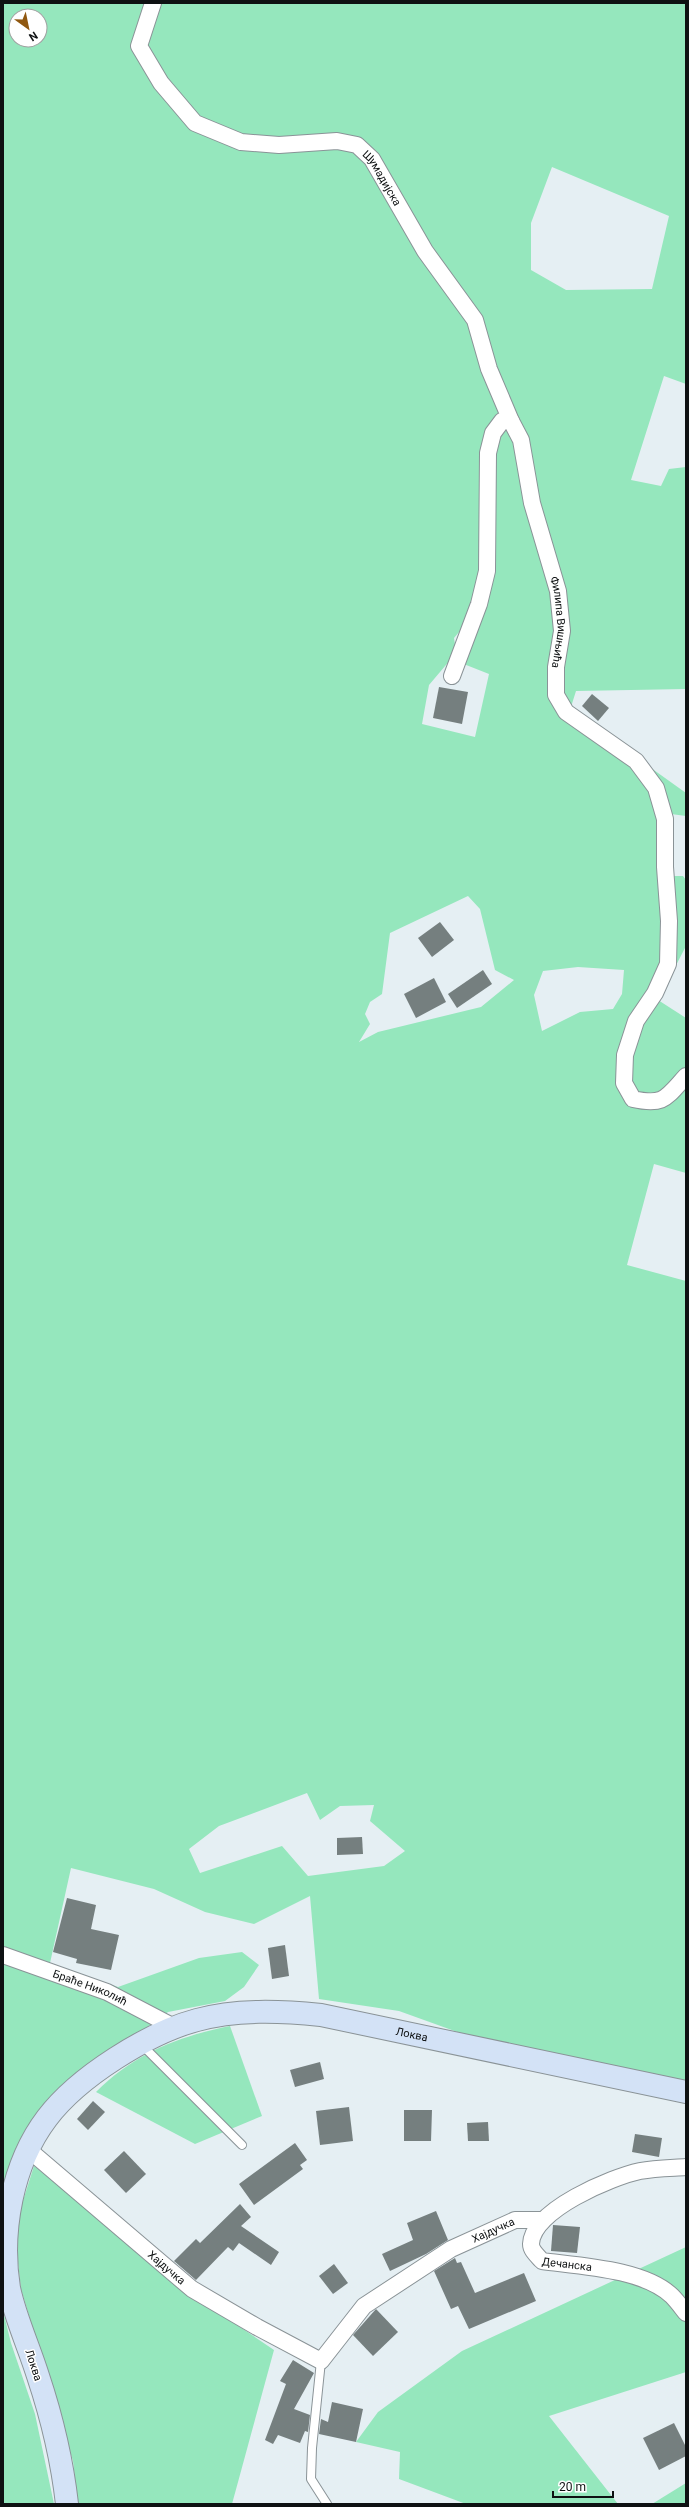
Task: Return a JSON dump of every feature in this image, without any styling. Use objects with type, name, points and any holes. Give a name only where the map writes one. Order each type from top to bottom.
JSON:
[{"type":"main road","name":"Локва","points":[[67,2504],[58,2445],[39,2376],[9,2288],[5,2225],[14,2189],[29,2150],[46,2118],[62,2102],[125,2052],[174,2027],[198,2020],[243,2012],[321,2014],[686,2092]]},
{"type":"street","name":"Шумадијска","points":[[153,3],[139,46],[161,83],[194,123],[241,142],[279,145],[337,141],[357,145],[372,159],[425,251],[476,320],[489,369],[511,421]]},
{"type":"street","points":[[452,676],[479,604],[487,571],[488,453],[493,433],[502,421],[511,421]]},
{"type":"street","name":"Филипа Вишњића","points":[[511,421],[516,427],[521,440],[532,503],[558,591],[562,631],[556,667],[556,695],[566,712],[636,761],[656,788],[665,819],[665,867],[669,921],[668,964],[655,993],[636,1021],[625,1055],[624,1083],[633,1099],[652,1103],[668,1095],[686,1076]]},
{"type":"street","name":"Браће Николић","points":[[3,1955],[107,1992],[174,2027]]},
{"type":"street","name":"Хајдучка","points":[[29,2150],[192,2289],[257,2327],[321,2360],[364,2306],[451,2249],[515,2220],[543,2220]]},
{"type":"street","name":"Дечанска","points":[[686,2167],[640,2171],[594,2188],[564,2204],[543,2220],[533,2232],[531,2245],[542,2261],[619,2271],[654,2285],[672,2296],[686,2313]]},
{"type":"lane","points":[[140,2044],[242,2145]]},
{"type":"lane","points":[[321,2360],[311,2479],[327,2504]]},
{"type":"green space","points":[[3,3],[686,3],[686,384],[664,376],[631,480],[661,486],[669,469],[686,467],[686,689],[576,691],[570,710],[686,793],[686,816],[671,814],[672,876],[683,876],[686,880],[686,946],[658,1000],[686,1018],[686,1173],[654,1164],[627,1265],[686,1281],[686,2084],[474,2038],[399,2011],[319,1999],[310,1896],[254,1924],[205,1912],[154,1889],[71,1868],[50,1963],[118,1987],[199,1958],[242,1952],[259,1965],[244,1987],[225,2001],[168,2012],[56,2094],[3,2200]],"holes":[[[552,167],[669,216],[652,289],[566,290],[531,270],[531,223]],[[489,596],[490,596],[456,651],[454,638]],[[451,659],[489,674],[475,737],[422,724],[429,685]],[[468,896],[480,909],[495,970],[514,980],[481,1007],[378,1032],[359,1042],[370,1024],[365,1014],[370,1002],[382,994],[390,933]],[[578,967],[624,970],[622,994],[613,1009],[580,1012],[542,1031],[534,995],[543,971]],[[307,1793],[320,1820],[340,1806],[374,1805],[370,1821],[405,1851],[384,1866],[308,1876],[282,1846],[200,1873],[189,1849],[219,1826]]]},
{"type":"green space","points":[[230,2026],[262,2116],[195,2144],[96,2092],[126,2067],[158,2048],[192,2035]]},
{"type":"green space","points":[[34,2166],[57,2182],[187,2291],[274,2350],[232,2504],[78,2504],[73,2461],[21,2289],[16,2245],[20,2210]]},
{"type":"green space","points":[[686,2247],[686,2372],[549,2416],[618,2504],[466,2504],[399,2479],[400,2452],[356,2442],[378,2412],[462,2351]]},
{"type":"green space","points":[[3,2311],[11,2343],[35,2414],[54,2504],[3,2504]]},
{"type":"green space","points":[[686,2483],[686,2504],[652,2504]]},
{"type":"building","points":[[439,687],[468,692],[462,724],[433,718]]},
{"type":"building","points":[[592,694],[609,708],[598,721],[582,706]]},
{"type":"building","points":[[440,922],[454,940],[432,957],[418,938]]},
{"type":"building","points":[[483,970],[492,984],[457,1008],[448,994]]},
{"type":"building","points":[[434,978],[446,1002],[416,1018],[404,994]]},
{"type":"building","points":[[362,1837],[363,1854],[337,1855],[337,1838]]},
{"type":"building","points":[[67,1898],[96,1905],[91,1929],[119,1935],[111,1970],[76,1963],[77,1959],[53,1952]]},
{"type":"building","points":[[285,1945],[289,1976],[272,1979],[268,1948]]},
{"type":"building","points":[[320,2062],[324,2079],[295,2087],[290,2070]]},
{"type":"building","points":[[93,2101],[105,2112],[88,2130],[77,2119]]},
{"type":"building","points":[[349,2107],[353,2141],[320,2145],[316,2111]]},
{"type":"building","points":[[404,2110],[432,2110],[431,2141],[404,2141]]},
{"type":"building","points":[[488,2122],[489,2141],[468,2141],[467,2123]]},
{"type":"building","points":[[635,2134],[662,2138],[659,2157],[632,2152]]},
{"type":"building","points":[[295,2143],[307,2160],[300,2165],[303,2169],[254,2205],[239,2184]]},
{"type":"building","points":[[124,2151],[146,2174],[126,2193],[104,2170]]},
{"type":"building","points":[[240,2204],[251,2217],[241,2226],[279,2252],[271,2265],[239,2243],[233,2251],[228,2247],[196,2280],[174,2261],[196,2239],[200,2243]]},
{"type":"building","points":[[436,2211],[448,2240],[426,2254],[390,2271],[382,2254],[413,2240],[407,2223]]},
{"type":"building","points":[[553,2225],[580,2227],[577,2253],[551,2251]]},
{"type":"building","points":[[455,2258],[457,2263],[461,2262],[475,2293],[524,2273],[536,2301],[469,2329],[458,2306],[451,2309],[434,2271]]},
{"type":"building","points":[[334,2264],[348,2283],[333,2294],[319,2276]]},
{"type":"building","points":[[376,2309],[398,2332],[373,2356],[353,2335]]},
{"type":"building","points":[[293,2360],[314,2373],[294,2409],[310,2415],[308,2432],[305,2431],[300,2443],[278,2435],[273,2444],[265,2440],[286,2384],[280,2381]]},
{"type":"building","points":[[332,2402],[363,2409],[356,2442],[319,2434],[321,2419],[328,2422]]},
{"type":"building","points":[[674,2423],[686,2447],[686,2456],[659,2470],[643,2438]]}]
